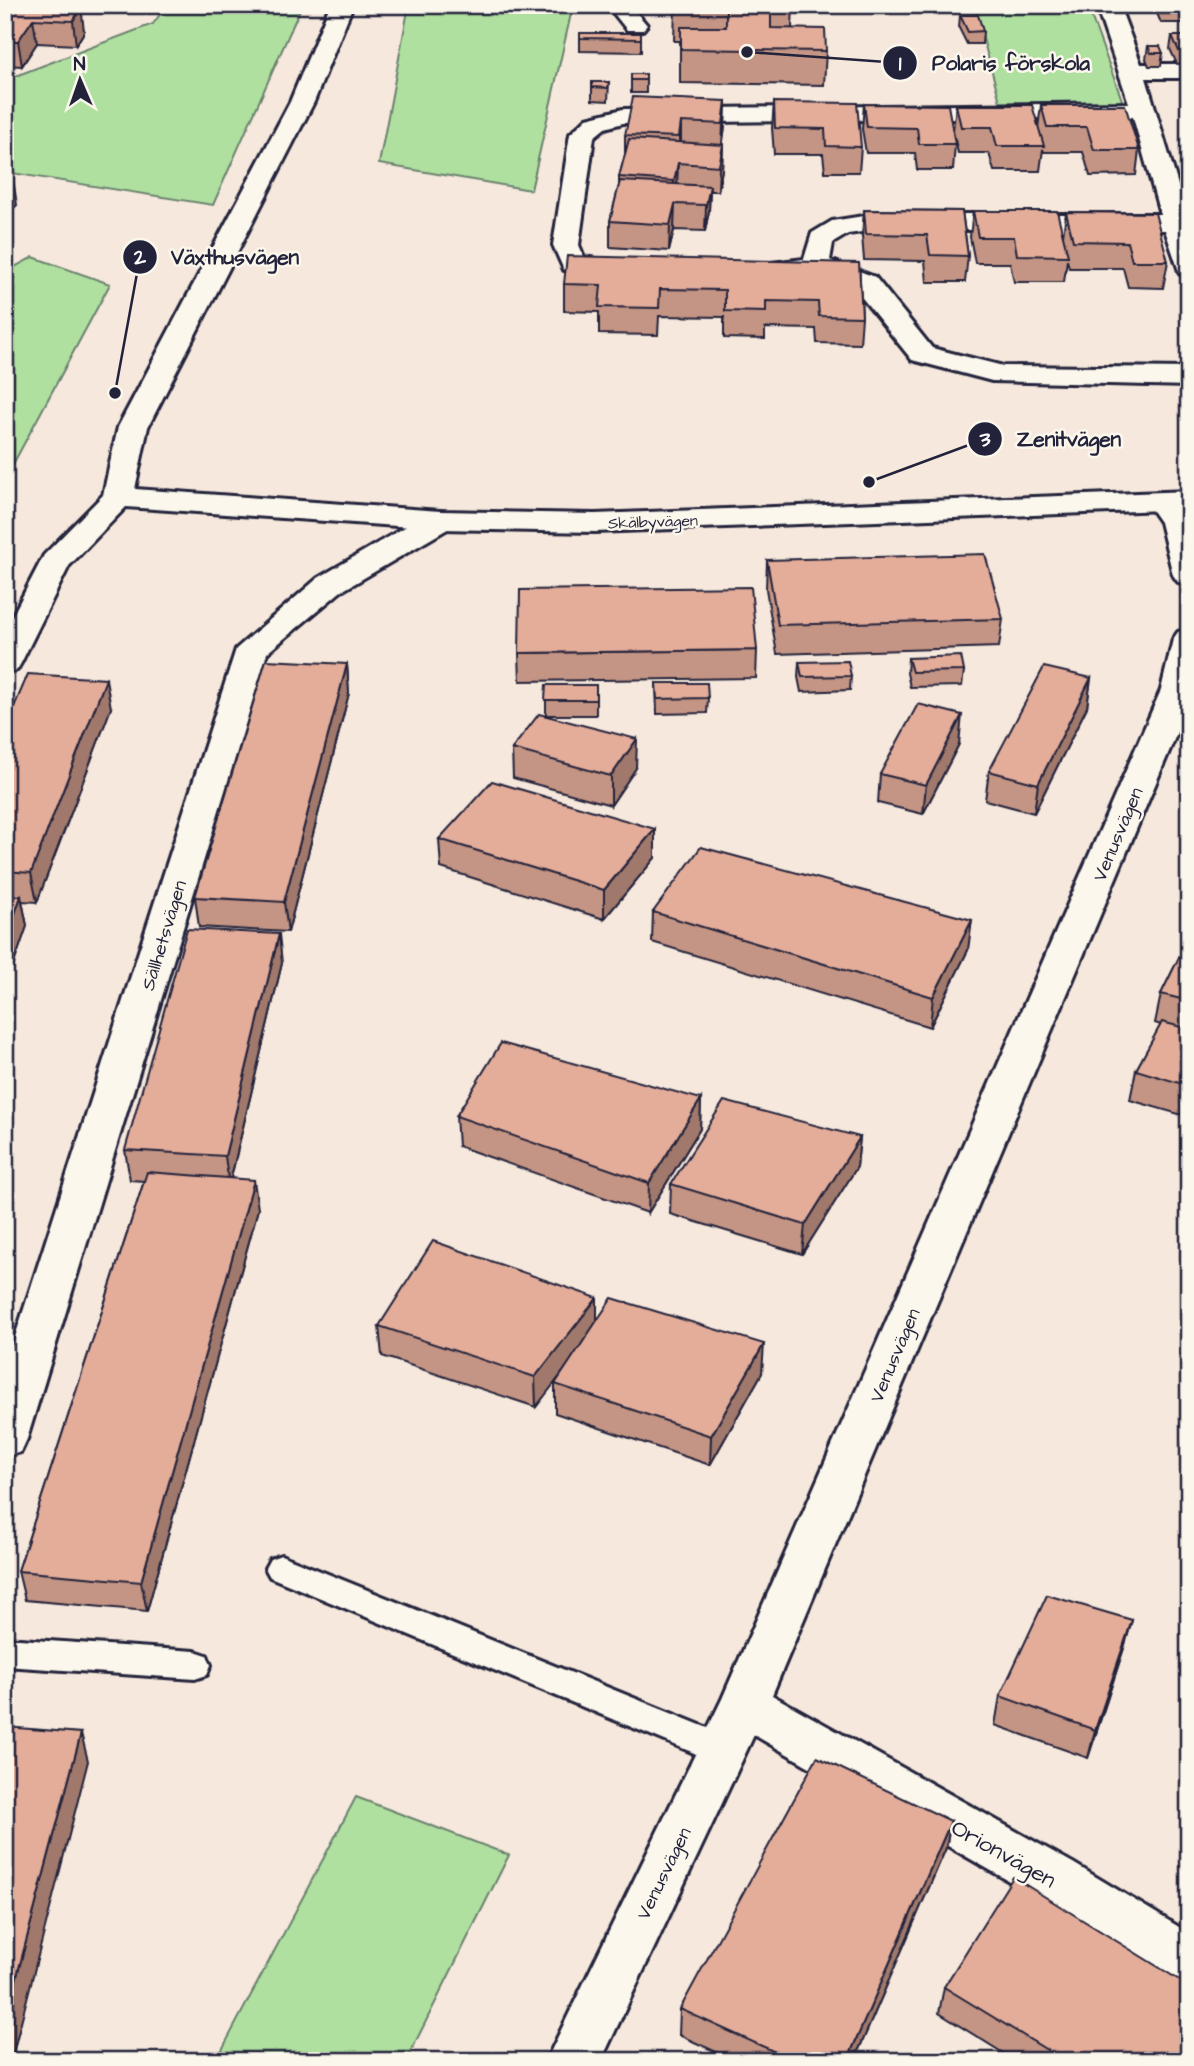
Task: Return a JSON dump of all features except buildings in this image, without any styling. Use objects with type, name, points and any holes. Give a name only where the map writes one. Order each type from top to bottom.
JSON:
[{"type":"street","points":[[5,663],[55,562],[118,497],[133,427],[302,102],[342,5]]},
{"type":"street","points":[[618,5],[635,25]]},
{"type":"street","points":[[1107,5],[1132,71],[1189,268]]},
{"type":"street","points":[[1132,71],[1189,71]]},
{"type":"street","points":[[642,270],[573,264],[566,245],[582,134],[596,123],[623,116],[1144,110]]},
{"type":"street","points":[[816,264],[821,239],[841,227],[876,222],[1174,222]]},
{"type":"street","points":[[736,271],[790,271],[816,264],[865,283],[922,354],[1002,375],[1189,377]]},
{"type":"street","name":"Skälbyvägen","points":[[118,497],[440,520],[596,523],[1175,501]]},
{"type":"street","points":[[1175,501],[1175,521],[1189,575]]},
{"type":"street","name":"Sällhetsvägen","points":[[5,1439],[252,649],[329,585],[440,520]]},
{"type":"street","name":"Venusvägen","points":[[573,2061],[744,1704],[1178,690],[1189,639]]},
{"type":"street","name":"Orionvägen","points":[[744,1704],[1055,1880],[1189,1962]]},
{"type":"lane","points":[[281,1568],[723,1750]]},
{"type":"lane","points":[[5,1652],[195,1665]]},
{"type":"green space","points":[[167,5],[302,5],[213,205],[5,172],[5,80],[153,24]]},
{"type":"green space","points":[[409,5],[573,5],[531,190],[379,164]]},
{"type":"green space","points":[[974,5],[1087,5],[1122,100],[1109,107],[1002,109]]},
{"type":"green space","points":[[33,257],[110,284],[5,479],[5,272]]},
{"type":"green space","points":[[356,1797],[509,1855],[406,2061],[216,2061]]},
{"type":"place","name":"Polaris förskola","points":[[747,52]]},
{"type":"place","name":"Växthusvägen","points":[[115,393]]},
{"type":"place","name":"Zenitvägen","points":[[869,482]]}]
